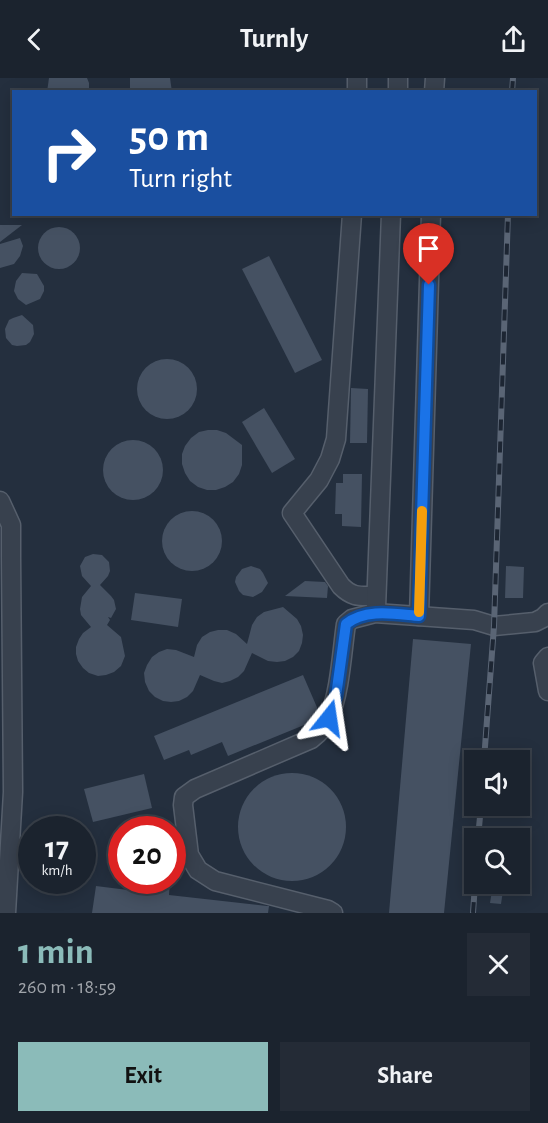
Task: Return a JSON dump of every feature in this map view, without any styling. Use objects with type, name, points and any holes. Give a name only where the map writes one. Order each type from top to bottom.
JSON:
[{"type":"street","points":[[352,216],[336,439],[330,459],[319,480],[292,513],[348,594],[419,616],[474,620],[494,626],[535,622],[548,613]]},
{"type":"street","points":[[376,604],[391,216]]},
{"type":"street","points":[[419,616],[431,216]]},
{"type":"street","points":[[0,501],[10,525],[11,546],[13,792],[6,913]]},
{"type":"street","points":[[333,913],[215,881],[198,870],[189,855],[184,797],[195,789],[311,739],[322,730],[329,718],[336,696],[346,624],[376,604]]},
{"type":"street","points":[[548,657],[543,663],[548,691]]},
{"type":"building","points":[[49,78],[87,78],[89,83],[89,90],[47,90]]},
{"type":"building","points":[[130,78],[170,78],[172,90],[130,90]]},
{"type":"building","points":[[0,225],[22,225],[0,242]]},
{"type":"building","points":[[59,227],[74,233],[80,248],[74,263],[59,269],[44,263],[38,248],[44,233]]},
{"type":"building","points":[[20,238],[23,246],[20,256],[14,264],[0,268],[0,244]]},
{"type":"building","points":[[269,256],[322,360],[295,373],[242,269]]},
{"type":"building","points":[[22,273],[37,274],[44,286],[40,299],[26,305],[18,299],[14,291],[16,281]]},
{"type":"building","points":[[22,315],[33,325],[34,334],[26,345],[12,345],[6,338],[5,329],[9,320]]},
{"type":"building","points":[[161,359],[173,359],[184,364],[192,372],[197,389],[195,401],[184,414],[173,419],[161,419],[150,414],[142,406],[137,395],[137,383],[142,372],[150,364]]},
{"type":"building","points":[[351,388],[368,389],[367,443],[350,443]]},
{"type":"building","points":[[264,408],[295,459],[272,473],[242,422]]},
{"type":"building","points":[[208,430],[226,433],[242,445],[242,465],[239,474],[233,482],[216,490],[198,487],[190,481],[182,464],[182,454],[191,438],[199,432]]},
{"type":"building","points":[[127,440],[139,440],[150,445],[158,453],[163,470],[161,482],[150,495],[139,500],[127,500],[116,495],[108,487],[103,476],[103,464],[108,453],[116,445]]},
{"type":"building","points":[[343,474],[362,474],[361,527],[342,526],[342,514],[335,514],[336,483],[343,483]]},
{"type":"building","points":[[192,511],[204,513],[217,524],[222,541],[220,553],[209,566],[192,571],[180,569],[167,558],[162,541],[164,529],[175,516]]},
{"type":"building","points":[[93,554],[102,555],[109,562],[110,571],[100,585],[114,600],[116,609],[111,618],[108,617],[110,620],[107,625],[121,637],[125,656],[121,666],[114,672],[98,676],[83,668],[76,654],[79,639],[91,627],[81,615],[82,597],[91,586],[82,576],[80,566],[85,557]]},
{"type":"building","points":[[251,566],[260,569],[268,583],[262,592],[253,597],[243,595],[235,582],[242,569]]},
{"type":"building","points":[[506,566],[524,567],[523,598],[505,598]]},
{"type":"building","points":[[305,581],[325,582],[328,586],[327,598],[285,596]]},
{"type":"building","points":[[135,593],[182,599],[178,627],[131,620]]},
{"type":"building","points":[[283,607],[297,619],[303,635],[299,651],[293,657],[277,662],[268,661],[252,653],[244,671],[238,677],[222,683],[200,675],[193,691],[179,701],[163,701],[149,691],[144,673],[152,657],[159,652],[167,649],[176,650],[194,657],[202,637],[218,630],[227,630],[236,634],[247,644],[252,625],[257,617],[264,612]]},
{"type":"building","points":[[413,639],[471,644],[444,913],[389,913]]},
{"type":"building","points":[[303,675],[319,712],[314,721],[228,756],[222,742],[191,755],[189,750],[164,760],[154,736]]},
{"type":"building","points":[[292,773],[313,777],[330,789],[342,806],[346,827],[342,848],[330,865],[313,877],[292,881],[271,877],[254,865],[242,848],[238,827],[242,806],[254,789],[271,777]]},
{"type":"building","points":[[144,774],[152,808],[118,816],[108,816],[108,818],[96,821],[96,816],[91,816],[84,789]]},
{"type":"building","points":[[96,886],[108,888],[108,894],[169,894],[269,906],[268,913],[92,913]]},
{"type":"building","points":[[491,894],[502,894],[501,904],[490,903]]},
{"type":"railway","points":[[512,90],[513,78]]},
{"type":"railway","points":[[485,750],[494,626],[508,216]]},
{"type":"railway","points":[[479,828],[480,816]]},
{"type":"railway","points":[[473,913],[474,894]]},
{"type":"slow traffic","points":[[419,612],[422,511]]},
{"type":"route","points":[[329,718],[336,696],[346,624],[352,619],[375,613],[419,616],[429,285]]}]
